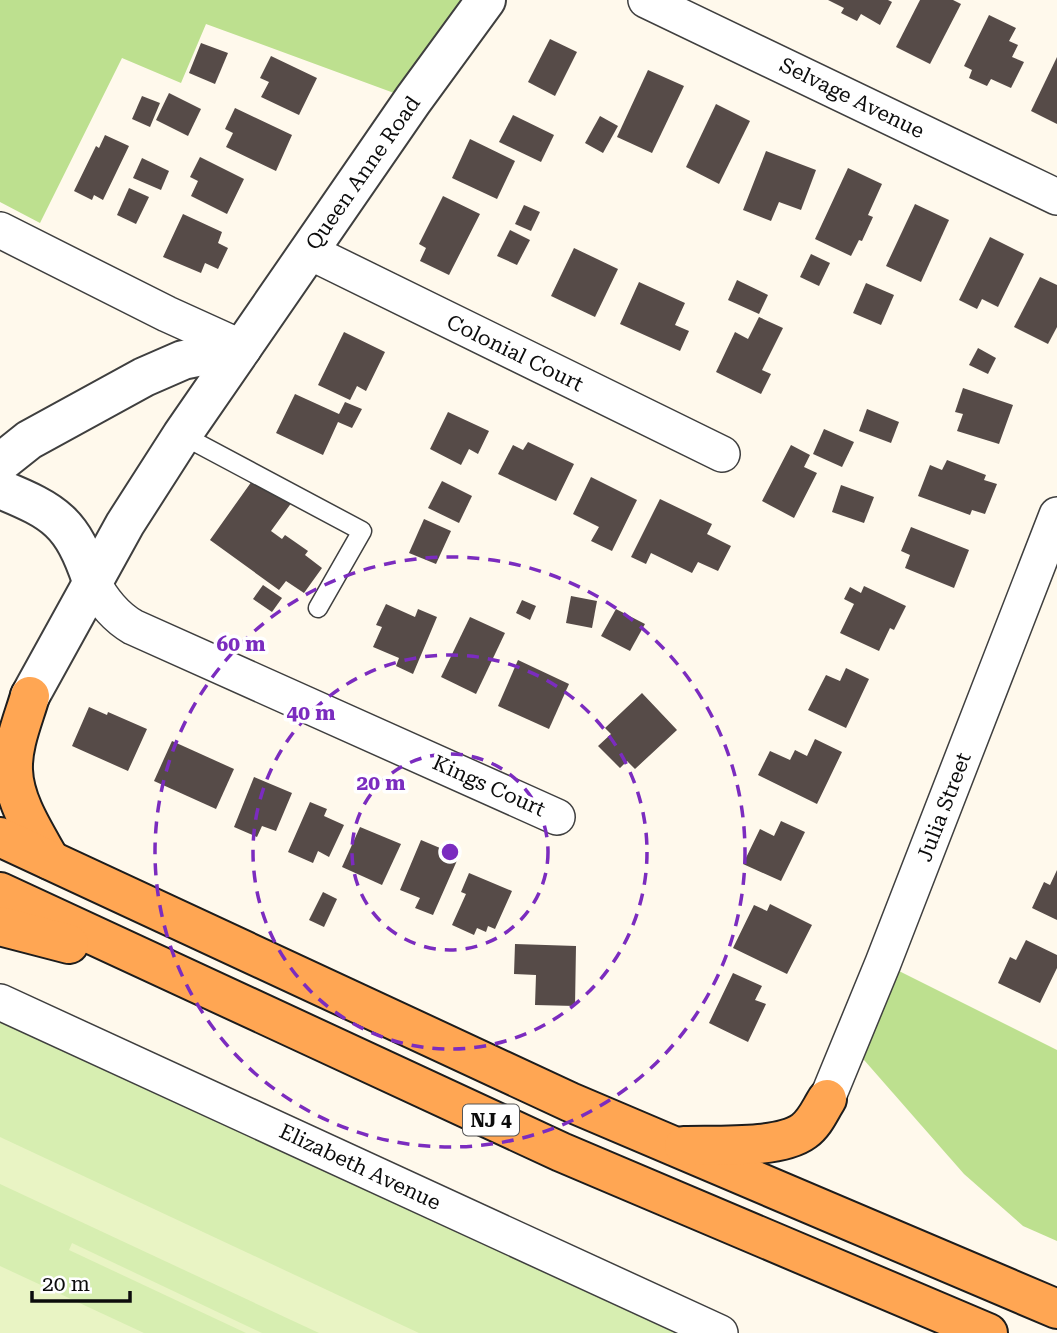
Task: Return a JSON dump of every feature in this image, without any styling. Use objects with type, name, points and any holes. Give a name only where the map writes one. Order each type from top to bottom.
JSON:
[{"type":"highway","points":[[0,726],[30,696]]},
{"type":"highway","points":[[30,696],[16,739],[13,769],[15,785],[25,814],[50,860]]},
{"type":"highway","name":"NJ 4","points":[[0,837],[446,1046],[671,1146],[1057,1309]]},
{"type":"highway","name":"NJ 4","points":[[0,892],[561,1152],[988,1333]]},
{"type":"highway","points":[[0,926],[181,976]]},
{"type":"highway","points":[[671,1146],[778,1142],[803,1132],[812,1124],[827,1099]]},
{"type":"street","name":"Queen Anne Road","points":[[30,696],[125,524],[182,435],[308,251],[486,0]]},
{"type":"street","name":"Selvage Avenue","points":[[646,0],[1057,197]]},
{"type":"street","points":[[0,230],[167,314],[242,348]]},
{"type":"street","name":"Colonial Court","points":[[308,251],[722,454]]},
{"type":"street","points":[[0,463],[29,440],[144,377],[183,360],[242,348]]},
{"type":"street","points":[[0,489],[34,504],[60,520],[81,550],[92,581]]},
{"type":"street","name":"Julia Street","points":[[827,1099],[888,951],[1057,515]]},
{"type":"street","name":"Kings Court","points":[[92,581],[106,604],[122,621],[133,627],[557,817]]},
{"type":"street","name":"Elizabeth Avenue","points":[[0,1002],[720,1333]]},
{"type":"lane","points":[[182,435],[362,531],[318,608]]},
{"type":"green space","points":[[0,0],[486,0],[413,100],[206,24],[181,83],[122,58],[40,223],[0,202]]},
{"type":"green space","points":[[883,963],[1057,1050],[1057,1241],[1023,1226],[964,1174],[850,1044]]},
{"type":"green space","points":[[0,1002],[720,1333],[0,1333]]},
{"type":"green space","points":[[0,1137],[419,1333],[319,1333],[0,1184]]},
{"type":"green space","points":[[72,1243],[262,1333],[246,1333],[69,1250]]},
{"type":"green space","points":[[0,1266],[144,1333],[0,1333]]},
{"type":"building","points":[[828,0],[892,2],[880,25],[861,14],[857,21],[841,13],[844,8]]},
{"type":"building","points":[[920,0],[953,0],[961,4],[930,64],[896,47]]},
{"type":"building","points":[[989,15],[1016,28],[1009,41],[1018,45],[1012,57],[1024,62],[1011,88],[991,79],[987,86],[969,78],[972,70],[964,66]]},
{"type":"building","points":[[550,39],[577,52],[555,96],[528,82]]},
{"type":"building","points":[[201,43],[228,53],[215,84],[189,73]]},
{"type":"building","points":[[271,56],[317,78],[299,115],[261,97],[269,82],[260,78]]},
{"type":"building","points":[[1057,57],[1057,124],[1031,111]]},
{"type":"building","points":[[648,70],[684,86],[652,153],[617,137]]},
{"type":"building","points":[[169,93],[201,109],[188,136],[156,120]]},
{"type":"building","points":[[142,96],[160,103],[150,127],[132,119]]},
{"type":"building","points":[[716,104],[750,121],[719,184],[686,167]]},
{"type":"building","points":[[235,108],[292,135],[276,171],[226,147],[233,133],[225,129]]},
{"type":"building","points":[[513,115],[554,135],[541,162],[499,142]]},
{"type":"building","points":[[600,116],[618,126],[603,153],[585,143]]},
{"type":"building","points":[[105,135],[129,146],[103,200],[94,195],[92,200],[74,191],[96,146],[99,148]]},
{"type":"building","points":[[470,139],[515,161],[497,199],[452,178]]},
{"type":"building","points":[[766,151],[816,170],[801,210],[779,202],[771,221],[743,210]]},
{"type":"building","points":[[200,157],[244,179],[227,214],[191,196],[198,181],[190,177]]},
{"type":"building","points":[[142,158],[169,171],[161,190],[133,178]]},
{"type":"building","points":[[848,168],[882,184],[868,215],[873,217],[862,241],[859,240],[851,256],[815,239]]},
{"type":"building","points":[[129,188],[149,197],[136,224],[117,215]]},
{"type":"building","points":[[443,196],[480,214],[449,275],[420,261],[426,248],[419,244]]},
{"type":"building","points":[[915,204],[949,220],[921,282],[886,266]]},
{"type":"building","points":[[524,205],[540,212],[531,231],[515,224]]},
{"type":"building","points":[[183,214],[222,232],[218,243],[228,248],[218,269],[205,263],[201,273],[163,257]]},
{"type":"building","points":[[510,230],[530,240],[517,265],[497,256]]},
{"type":"building","points":[[990,237],[1024,254],[998,307],[982,299],[977,309],[959,300]]},
{"type":"building","points":[[574,248],[618,269],[595,317],[551,296]]},
{"type":"building","points":[[811,254],[830,263],[819,286],[800,277]]},
{"type":"building","points":[[1040,277],[1057,285],[1057,327],[1048,344],[1014,327]]},
{"type":"building","points":[[737,280],[768,295],[759,314],[728,300]]},
{"type":"building","points":[[639,282],[685,303],[675,325],[689,331],[680,351],[620,324]]},
{"type":"building","points":[[866,283],[894,295],[881,325],[853,313]]},
{"type":"building","points":[[759,317],[783,328],[762,370],[771,374],[761,394],[716,372],[735,332],[748,339]]},
{"type":"building","points":[[344,332],[385,352],[366,391],[357,386],[350,400],[318,385]]},
{"type":"building","points":[[978,348],[996,358],[988,374],[969,365]]},
{"type":"building","points":[[963,388],[1013,405],[999,444],[957,431],[963,414],[955,412]]},
{"type":"building","points":[[295,394],[339,414],[345,402],[362,409],[352,428],[338,422],[323,455],[276,433]]},
{"type":"building","points":[[867,409],[899,422],[891,443],[859,431]]},
{"type":"building","points":[[448,412],[489,431],[478,454],[469,449],[461,465],[430,449]]},
{"type":"building","points":[[824,429],[854,442],[842,467],[813,454]]},
{"type":"building","points":[[528,442],[574,464],[556,501],[498,474],[513,445],[523,450]]},
{"type":"building","points":[[791,445],[810,455],[804,467],[817,473],[794,518],[762,501]]},
{"type":"building","points":[[947,460],[986,475],[984,480],[997,484],[985,514],[972,510],[970,515],[918,496],[930,465],[942,470]]},
{"type":"building","points":[[591,477],[637,500],[612,551],[591,541],[599,527],[573,514]]},
{"type":"building","points":[[252,481],[292,502],[271,531],[282,539],[285,535],[308,551],[305,555],[322,568],[304,593],[286,581],[279,590],[210,540]]},
{"type":"building","points":[[442,481],[472,496],[459,523],[428,508]]},
{"type":"building","points":[[841,485],[874,497],[864,523],[832,512]]},
{"type":"building","points":[[660,499],[712,524],[707,534],[731,546],[718,571],[698,562],[692,573],[651,553],[646,564],[631,557]]},
{"type":"building","points":[[424,519],[451,531],[436,564],[409,553]]},
{"type":"building","points":[[911,527],[969,550],[954,588],[905,568],[910,555],[901,551]]},
{"type":"building","points":[[263,585],[282,598],[272,612],[253,599]]},
{"type":"building","points":[[864,586],[906,606],[894,630],[890,628],[879,651],[840,633],[854,604],[844,599],[850,587],[861,593]]},
{"type":"building","points":[[571,596],[597,601],[592,628],[566,623]]},
{"type":"building","points":[[522,600],[536,606],[530,620],[516,613]]},
{"type":"building","points":[[386,604],[415,617],[418,609],[437,617],[413,674],[396,666],[399,658],[373,647],[382,627],[376,625]]},
{"type":"building","points":[[616,609],[645,624],[630,651],[601,636]]},
{"type":"building","points":[[470,617],[505,633],[476,694],[441,677]]},
{"type":"building","points":[[518,660],[569,684],[549,729],[498,706]]},
{"type":"building","points":[[846,668],[869,679],[846,728],[808,710],[826,675],[840,681]]},
{"type":"building","points":[[642,693],[677,730],[635,769],[627,761],[620,768],[598,746],[611,734],[605,728]]},
{"type":"building","points":[[89,707],[147,729],[128,771],[72,746]]},
{"type":"building","points":[[815,739],[842,752],[817,804],[758,775],[770,751],[790,760],[795,750],[807,756]]},
{"type":"building","points":[[172,741],[234,769],[216,809],[154,781]]},
{"type":"building","points":[[254,777],[292,793],[276,831],[262,826],[257,837],[234,827]]},
{"type":"building","points":[[310,802],[327,809],[324,816],[344,825],[329,857],[318,851],[313,863],[288,852]]},
{"type":"building","points":[[781,821],[805,832],[781,881],[743,864],[760,829],[774,836]]},
{"type":"building","points":[[360,827],[401,844],[382,885],[342,867]]},
{"type":"building","points":[[421,840],[459,856],[433,915],[415,908],[420,898],[400,890]]},
{"type":"building","points":[[1057,870],[1057,920],[1032,908],[1044,882],[1050,885]]},
{"type":"building","points":[[469,873],[512,891],[495,929],[488,926],[486,932],[477,928],[474,935],[452,925],[466,894],[461,892]]},
{"type":"building","points":[[323,892],[337,899],[324,927],[309,920]]},
{"type":"building","points":[[770,904],[812,925],[787,974],[733,948],[754,905],[767,911]]},
{"type":"building","points":[[1026,940],[1057,955],[1057,968],[1040,1003],[998,983],[1010,957],[1016,960]]},
{"type":"building","points":[[515,944],[576,946],[575,1006],[535,1005],[536,975],[514,974]]},
{"type":"building","points":[[733,973],[762,986],[755,1000],[766,1004],[748,1042],[709,1023]]}]
